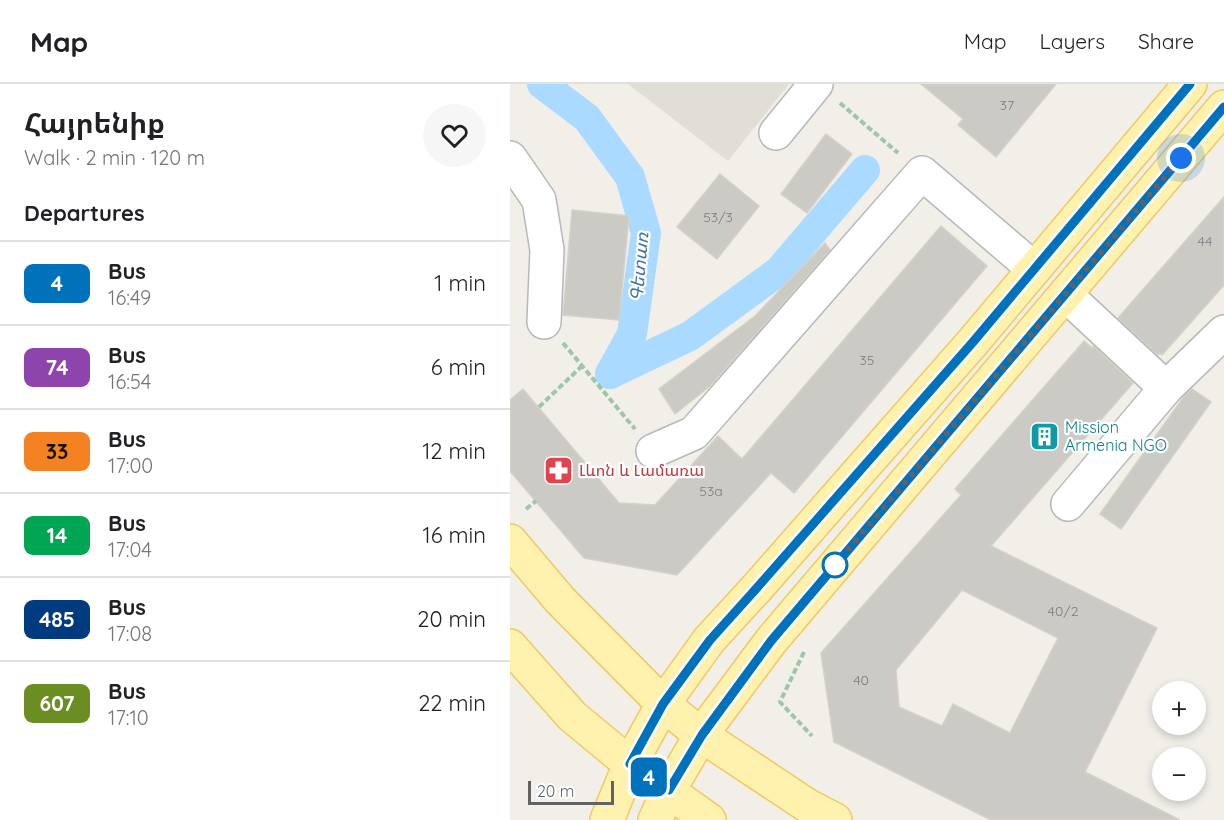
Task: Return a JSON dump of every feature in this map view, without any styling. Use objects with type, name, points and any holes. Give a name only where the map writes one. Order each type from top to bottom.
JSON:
[{"type":"main road","points":[[607,820],[630,764],[663,704],[710,640],[926,395],[1190,84]]},
{"type":"main road","points":[[655,820],[669,790],[702,735],[779,633],[1224,107]]},
{"type":"main road","points":[[510,541],[560,600],[663,704],[702,735],[808,806],[835,820]]},
{"type":"main road","points":[[510,646],[572,716],[630,764],[709,820]]},
{"type":"street","points":[[777,134],[826,91]]},
{"type":"street","points":[[510,158],[538,200],[547,250],[544,322]]},
{"type":"street","points":[[653,452],[694,433],[922,173],[1034,269]]},
{"type":"street","points":[[1066,294],[1166,388]]},
{"type":"street","points":[[1068,504],[1166,388],[1224,332]]},
{"type":"path","points":[[826,91],[922,173]]},
{"type":"path","points":[[544,322],[583,365],[653,452]]},
{"type":"path","points":[[539,407],[583,365]]},
{"type":"path","points":[[526,509],[536,501]]},
{"type":"path","points":[[801,658],[780,702],[812,736]]},
{"type":"shaded area","points":[[628,84],[789,84],[728,161]]},
{"type":"building","points":[[921,84],[1056,84],[996,157],[958,125],[963,119]]},
{"type":"building","points":[[826,134],[852,154],[807,213],[781,194]]},
{"type":"building","points":[[720,174],[759,206],[717,259],[677,227]]},
{"type":"building","points":[[1224,197],[1224,285],[1162,355],[1159,353],[1158,355],[1118,318]]},
{"type":"building","points":[[572,210],[629,216],[619,320],[563,315]]},
{"type":"building","points":[[941,226],[987,266],[794,493],[771,473],[677,575],[584,558],[510,471],[510,400],[523,389],[619,503],[655,505],[718,436],[742,459]]},
{"type":"building","points":[[825,243],[830,250],[710,386],[675,414],[659,389],[755,316]]},
{"type":"building","points":[[1084,341],[1092,348],[1093,346],[1133,383],[991,546],[1157,628],[1085,772],[1180,820],[991,820],[834,742],[821,653],[961,495],[955,489]],"holes":[[[962,590],[1058,638],[1010,733],[953,704],[942,726],[899,707],[896,670]]]},
{"type":"building","points":[[1192,389],[1211,402],[1121,529],[1100,514],[1185,395]]},
{"type":"waterway","name":"Գետառ","points":[[542,84],[587,118],[630,177],[646,233],[632,334],[610,374]]},
{"type":"waterway","points":[[610,374],[690,336],[779,271],[865,170]]},
{"type":"bus line","name":"4","points":[[1190,84],[973,342],[710,640],[663,704],[630,764],[669,790],[702,735],[771,641],[1224,107]]},
{"type":"place","name":"Mission Armenia NGO","points":[[1044,436]]},
{"type":"place","name":"Լևոն և Լամառա","points":[[558,470]]},
{"type":"route","points":[[835,565],[1181,158]]}]
